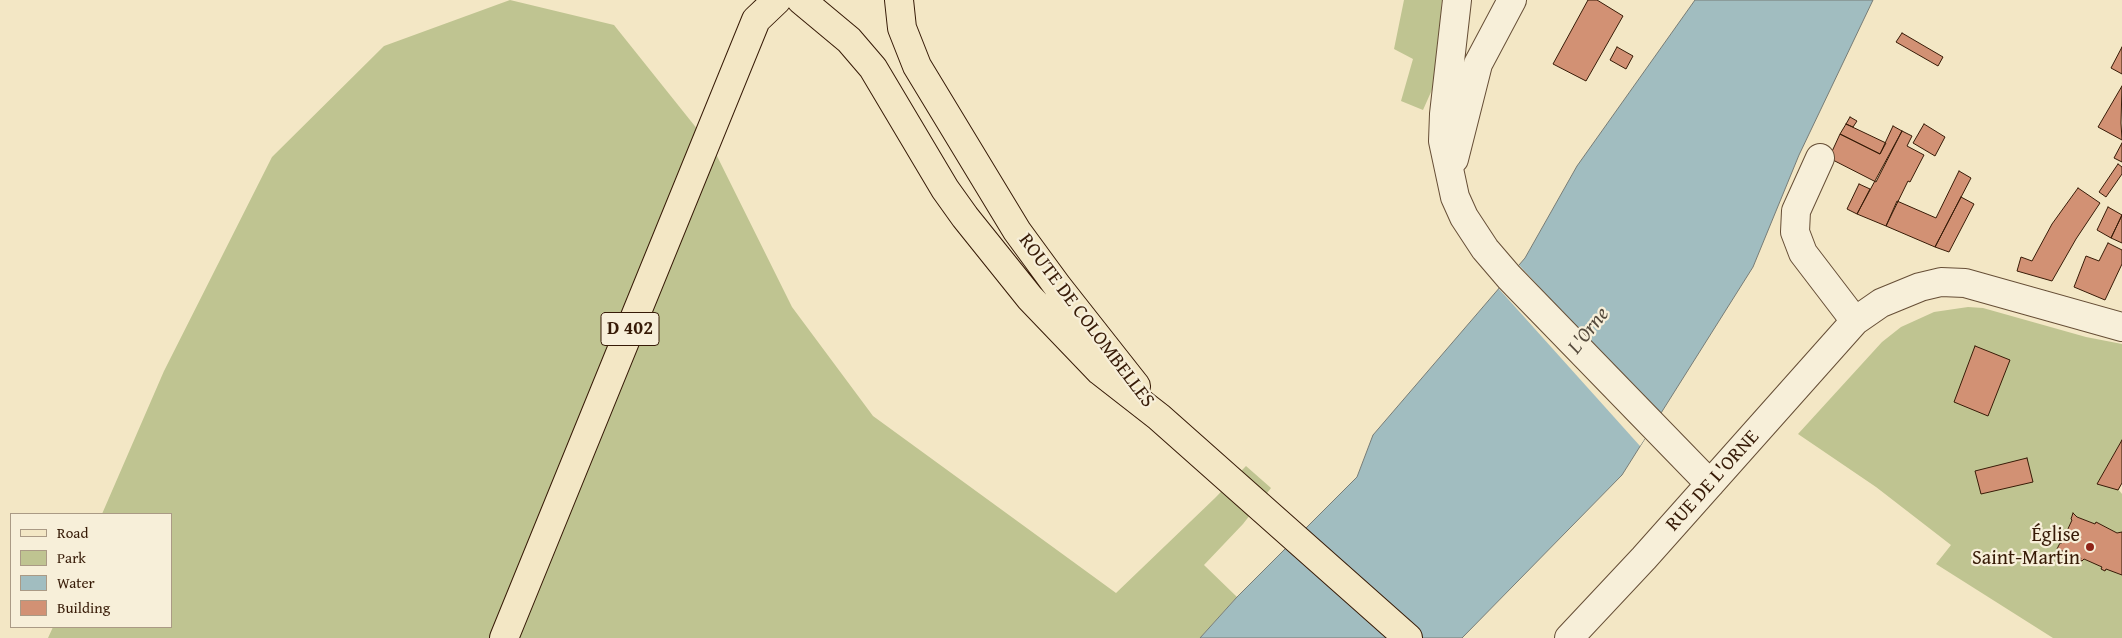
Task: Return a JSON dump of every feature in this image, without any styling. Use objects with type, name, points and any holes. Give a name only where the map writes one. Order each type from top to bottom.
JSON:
[{"type":"main road","name":"D 402","points":[[504,638],[756,10],[777,0]]},
{"type":"main road","name":"ROUTE DE COLOMBELLES","points":[[800,0],[849,40],[873,68],[945,189],[1030,298],[1100,371],[1159,417]]},
{"type":"main road","name":"ROUTE DE COLOMBELLES","points":[[899,0],[902,28],[917,66],[1017,231],[1159,417]]},
{"type":"main road","points":[[1159,417],[1408,638]]},
{"type":"street","points":[[1457,0],[1444,114],[1443,141],[1455,197],[1464,217],[1485,248],[1509,277],[1710,484]]},
{"type":"street","points":[[1450,178],[1478,64],[1512,0]]},
{"type":"street","points":[[1820,158],[1796,211],[1795,232],[1802,253],[1855,321]]},
{"type":"street","name":"RUE DE L'ORNE","points":[[1569,638],[1638,566],[1855,321],[1881,302],[1920,287],[1941,282],[1965,283],[2122,327]]},
{"type":"green space","points":[[510,0],[614,25],[714,150],[792,307],[873,416],[1116,593],[1246,466],[1271,488],[1243,524],[1204,565],[1237,597],[1200,638],[48,638],[53,628],[172,628],[172,513],[102,513],[164,371],[272,157],[384,46]]},
{"type":"green space","points":[[1404,0],[1442,0],[1435,83],[1423,110],[1401,101],[1413,59],[1394,49]]},
{"type":"green space","points":[[1968,307],[1983,308],[2086,337],[2122,344],[2122,440],[2097,484],[2118,489],[2122,494],[2122,535],[2121,532],[2117,533],[2096,522],[2095,524],[2077,517],[2073,513],[2072,520],[2057,549],[2081,558],[2080,560],[2082,561],[2084,559],[2122,575],[2122,638],[2053,638],[1936,564],[1951,545],[1876,487],[1798,434],[1882,342],[1901,327],[1934,312]]},
{"type":"water","name":"L'Orne","points":[[1695,0],[1873,0],[1799,155],[1753,267],[1622,475],[1462,638],[1200,638],[1237,597],[1357,477],[1373,435],[1525,258],[1577,166]]},
{"type":"pier","points":[[1519,265],[1659,417],[1640,446],[1499,289]]},
{"type":"building","points":[[1588,0],[1597,0],[1623,16],[1586,81],[1553,64]]},
{"type":"building","points":[[1902,33],[1943,57],[1938,66],[1896,42]]},
{"type":"building","points":[[1617,47],[1633,56],[1626,69],[1610,60]]},
{"type":"building","points":[[2122,47],[2122,74],[2111,68]]},
{"type":"building","points":[[2122,86],[2121,123],[2122,140],[2098,127]]},
{"type":"building","points":[[1850,117],[1857,121],[1853,127],[1846,124]]},
{"type":"building","points":[[1846,124],[1886,143],[1880,154],[1840,134]]},
{"type":"building","points":[[1924,124],[1945,137],[1935,156],[1913,143]]},
{"type":"building","points":[[1893,126],[1902,131],[1876,182],[1829,158],[1840,134],[1880,154]]},
{"type":"building","points":[[1902,131],[1912,136],[1907,146],[1924,155],[1910,182],[1908,181],[1886,226],[1857,214]]},
{"type":"building","points":[[2122,143],[2122,162],[2114,158]]},
{"type":"building","points":[[2118,164],[2122,167],[2122,174],[2106,197],[2099,192]]},
{"type":"building","points":[[1959,171],[1971,178],[1935,247],[1886,226],[1897,201],[1936,218]]},
{"type":"building","points":[[1859,184],[1870,189],[1857,214],[1847,209]]},
{"type":"building","points":[[2078,188],[2100,203],[2076,239],[2052,281],[2017,271],[2021,257],[2032,261],[2052,224]]},
{"type":"building","points":[[1961,197],[1974,204],[1949,252],[1935,247]]},
{"type":"building","points":[[2108,207],[2122,215],[2111,238],[2097,230]]},
{"type":"building","points":[[2122,215],[2122,243],[2111,238]]},
{"type":"building","points":[[2108,243],[2122,250],[2122,264],[2105,300],[2074,287],[2086,256],[2099,261]]},
{"type":"building","points":[[1975,346],[2010,360],[1988,416],[1954,402]]},
{"type":"building","points":[[2122,440],[2122,483],[2118,490],[2097,484]]},
{"type":"building","points":[[2027,458],[2033,482],[1981,494],[1975,471]]},
{"type":"building","name":"Église Saint-Martin","points":[[2073,513],[2077,517],[2095,524],[2096,522],[2117,533],[2122,532],[2122,575],[2106,569],[2105,571],[2101,569],[2102,567],[2084,559],[2082,561],[2080,560],[2081,558],[2057,549],[2072,520]]},
{"type":"place","name":"Église Saint-Martin","points":[[2090,547]]}]
